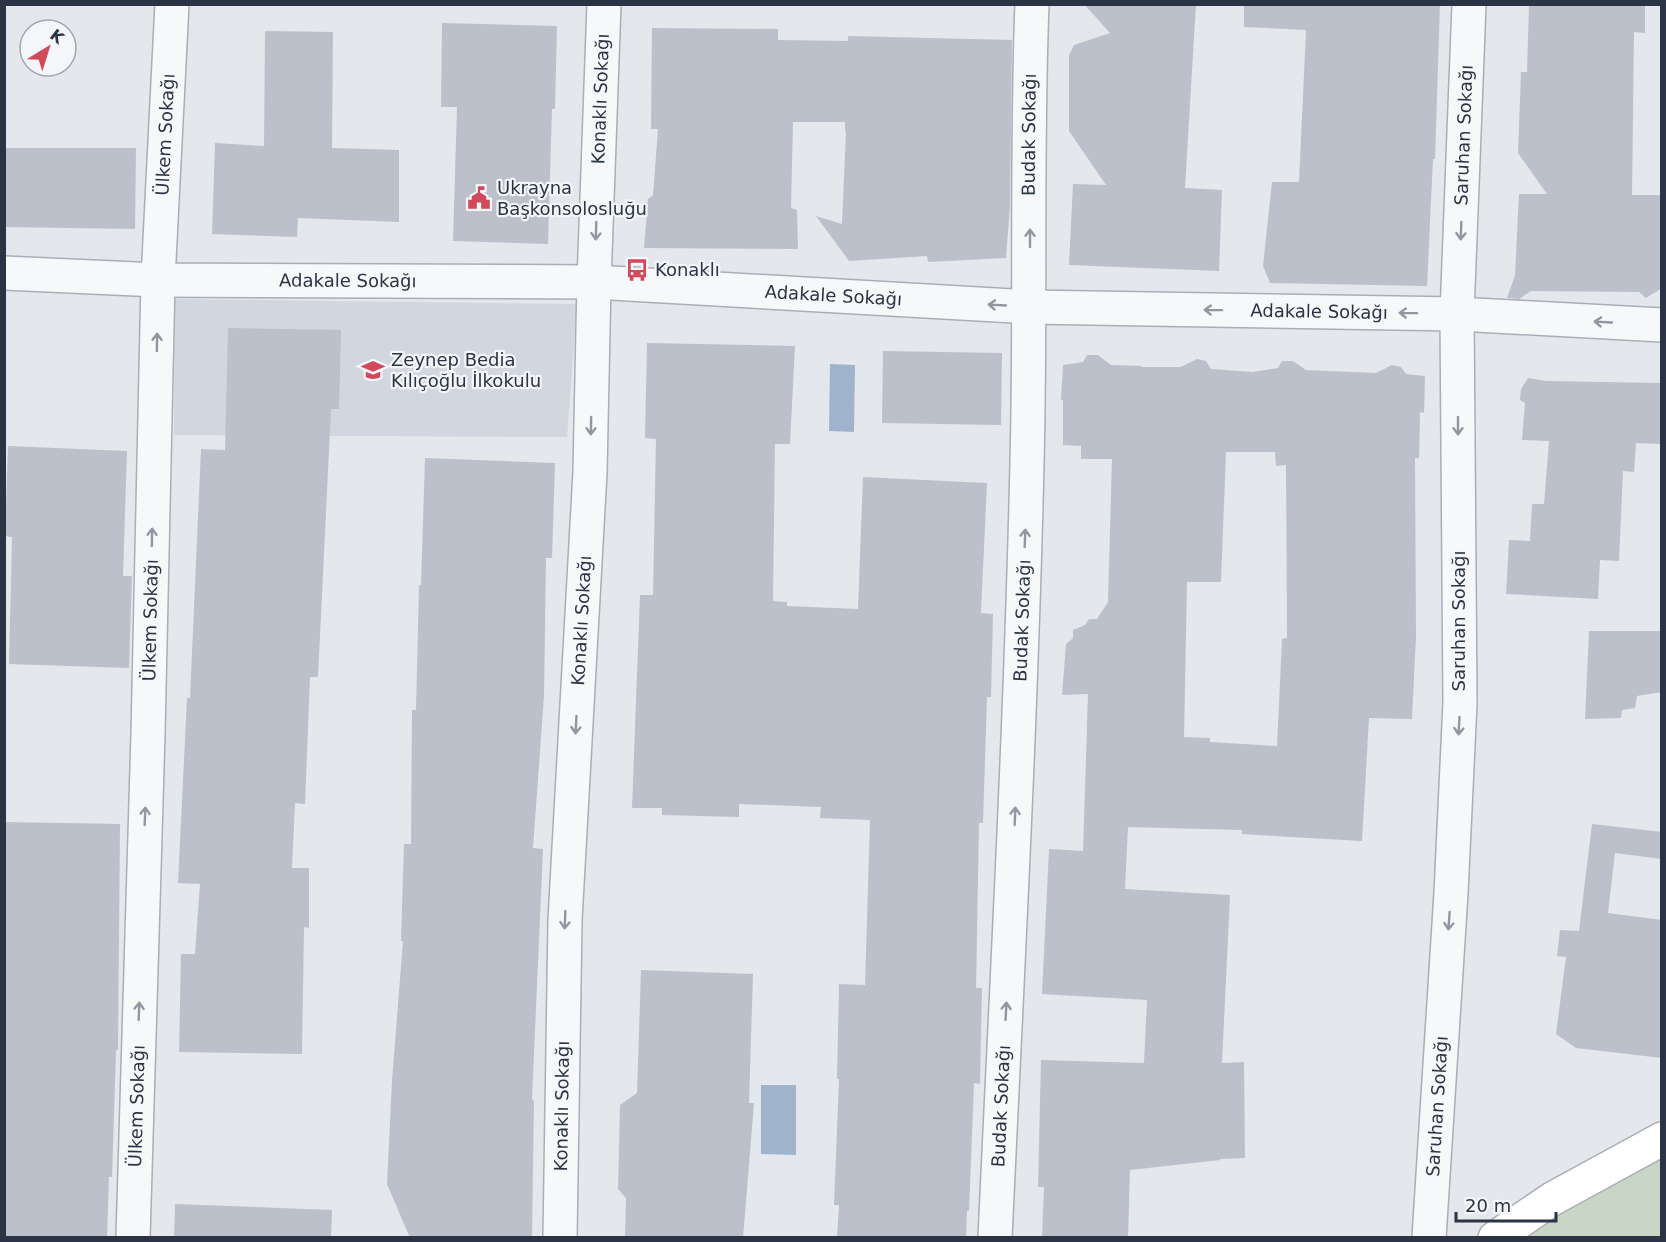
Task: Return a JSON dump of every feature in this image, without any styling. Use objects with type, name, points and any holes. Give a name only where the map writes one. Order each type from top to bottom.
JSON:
[{"type":"main road","points":[[1495,1238],[1551,1199],[1662,1139]]},
{"type":"street","name":"Ülkem Sokağı","points":[[133,1238],[148,734],[158,280],[172,4]]},
{"type":"street","name":"Konaklı Sokağı","points":[[560,1238],[565,920],[590,472],[604,4]]},
{"type":"street","name":"Budak Sokağı","points":[[995,1238],[1014,846],[1027,464],[1030,307],[1028,86],[1032,4]]},
{"type":"street","name":"Saruhan Sokağı","points":[[1429,1238],[1451,893],[1460,703],[1457,314],[1469,4]]},
{"type":"street","name":"Adakale Sokağı","points":[[4,273],[158,280],[594,282],[1030,307],[1457,314],[1662,325]]},
{"type":"shaded area","name":"Zeynep Bedia Kılıçoğlu İlkokulu","points":[[175,299],[577,304],[567,437],[174,435]]},
{"type":"green space","points":[[1661,1159],[1661,1237],[1520,1238],[1578,1201]]},
{"type":"water","points":[[830,364],[855,365],[854,432],[829,431]]},
{"type":"water","points":[[761,1085],[796,1085],[796,1155],[761,1154]]},
{"type":"building","points":[[1084,4],[1196,4],[1185,188],[1222,190],[1219,271],[1069,265],[1073,184],[1106,185],[1069,131],[1069,55],[1074,45],[1110,33]]},
{"type":"building","points":[[1244,4],[1440,4],[1435,159],[1433,159],[1427,286],[1270,283],[1263,266],[1272,182],[1299,182],[1306,30],[1244,27]]},
{"type":"building","points":[[1529,4],[1645,4],[1645,33],[1634,32],[1632,195],[1662,195],[1662,288],[1646,298],[1639,292],[1531,291],[1519,299],[1507,298],[1515,275],[1519,194],[1547,194],[1518,153],[1521,72],[1527,72]]},
{"type":"building","points":[[442,23],[557,26],[548,244],[453,241],[457,107],[441,107]]},
{"type":"building","points":[[652,28],[778,29],[778,40],[848,41],[848,36],[1012,40],[1010,206],[1006,258],[928,262],[927,256],[849,261],[816,216],[842,224],[845,122],[793,122],[791,208],[797,210],[798,249],[644,248],[648,199],[653,195],[658,129],[651,129]]},
{"type":"building","points":[[265,31],[333,32],[332,148],[399,150],[399,222],[298,218],[297,237],[212,234],[215,143],[264,146]]},
{"type":"building","points":[[4,148],[136,148],[135,229],[4,227]]},
{"type":"building","points":[[228,328],[341,330],[339,409],[331,409],[318,677],[310,677],[305,804],[295,803],[292,868],[309,868],[309,928],[304,927],[302,1054],[179,1052],[181,954],[195,954],[200,884],[178,883],[187,698],[190,698],[201,449],[225,450]]},
{"type":"building","points":[[647,343],[795,346],[790,444],[775,444],[773,601],[787,602],[787,606],[858,609],[863,477],[987,483],[981,613],[993,614],[991,697],[987,697],[983,823],[979,823],[976,988],[982,988],[980,1084],[974,1083],[966,1238],[837,1238],[839,1205],[834,1205],[839,1079],[837,1079],[839,984],[865,985],[870,820],[820,818],[821,807],[739,804],[739,817],[662,815],[662,808],[632,808],[640,595],[653,595],[656,439],[645,438]]},
{"type":"building","points":[[883,351],[1002,353],[1001,425],[882,423]]},
{"type":"building","points":[[1087,355],[1098,355],[1111,365],[1181,367],[1197,359],[1206,361],[1211,369],[1252,372],[1278,368],[1282,361],[1293,361],[1306,370],[1376,373],[1392,365],[1401,367],[1406,374],[1425,376],[1424,413],[1420,412],[1419,458],[1415,458],[1416,637],[1412,719],[1369,718],[1362,841],[1242,834],[1242,830],[1128,827],[1125,889],[1230,895],[1222,1063],[1244,1062],[1245,1158],[1130,1170],[1128,1238],[1042,1238],[1044,1187],[1038,1187],[1041,1060],[1144,1063],[1147,1000],[1042,994],[1049,849],[1083,851],[1088,694],[1062,695],[1066,644],[1073,638],[1073,630],[1085,625],[1089,619],[1097,619],[1108,602],[1112,459],[1081,459],[1081,446],[1063,445],[1063,400],[1061,400],[1063,365],[1083,362]],"holes":[[[1226,452],[1275,452],[1276,466],[1286,465],[1287,638],[1282,639],[1277,746],[1210,742],[1210,738],[1184,737],[1187,582],[1221,582]]]},
{"type":"building","points":[[1528,378],[1546,381],[1662,383],[1660,444],[1636,443],[1634,472],[1623,471],[1619,561],[1600,560],[1598,599],[1506,594],[1509,540],[1530,541],[1532,504],[1544,504],[1549,441],[1522,440],[1525,403],[1520,400],[1521,389]]},
{"type":"building","points":[[8,446],[127,451],[123,576],[132,576],[129,668],[9,664],[12,537],[5,536]]},
{"type":"building","points":[[425,458],[555,463],[552,558],[546,558],[544,696],[533,848],[543,849],[532,1099],[534,1101],[532,1238],[410,1238],[387,1184],[403,941],[401,941],[404,844],[411,844],[412,710],[416,710]]},
{"type":"building","points":[[1589,631],[1662,631],[1662,692],[1637,696],[1635,708],[1622,710],[1621,718],[1585,719]]},
{"type":"building","points":[[4,822],[120,824],[118,1050],[116,1050],[112,1177],[109,1177],[107,1238],[4,1238]]},
{"type":"building","points":[[1592,824],[1662,832],[1662,859],[1615,853],[1608,913],[1662,920],[1662,1058],[1576,1048],[1556,1034],[1566,957],[1557,956],[1560,930],[1579,931]]},
{"type":"building","points":[[641,970],[753,974],[749,1103],[754,1103],[743,1238],[625,1238],[626,1198],[618,1189],[620,1105],[637,1093]]},
{"type":"building","points":[[175,1204],[332,1210],[331,1238],[174,1238]]},
{"type":"place","name":"Ukrayna Başkonsolosluğu","points":[[479,198]]},
{"type":"place","name":"Konaklı","points":[[637,270]]},
{"type":"place","name":"Zeynep Bedia Kılıçoğlu İlkokulu","points":[[373,370]]}]
